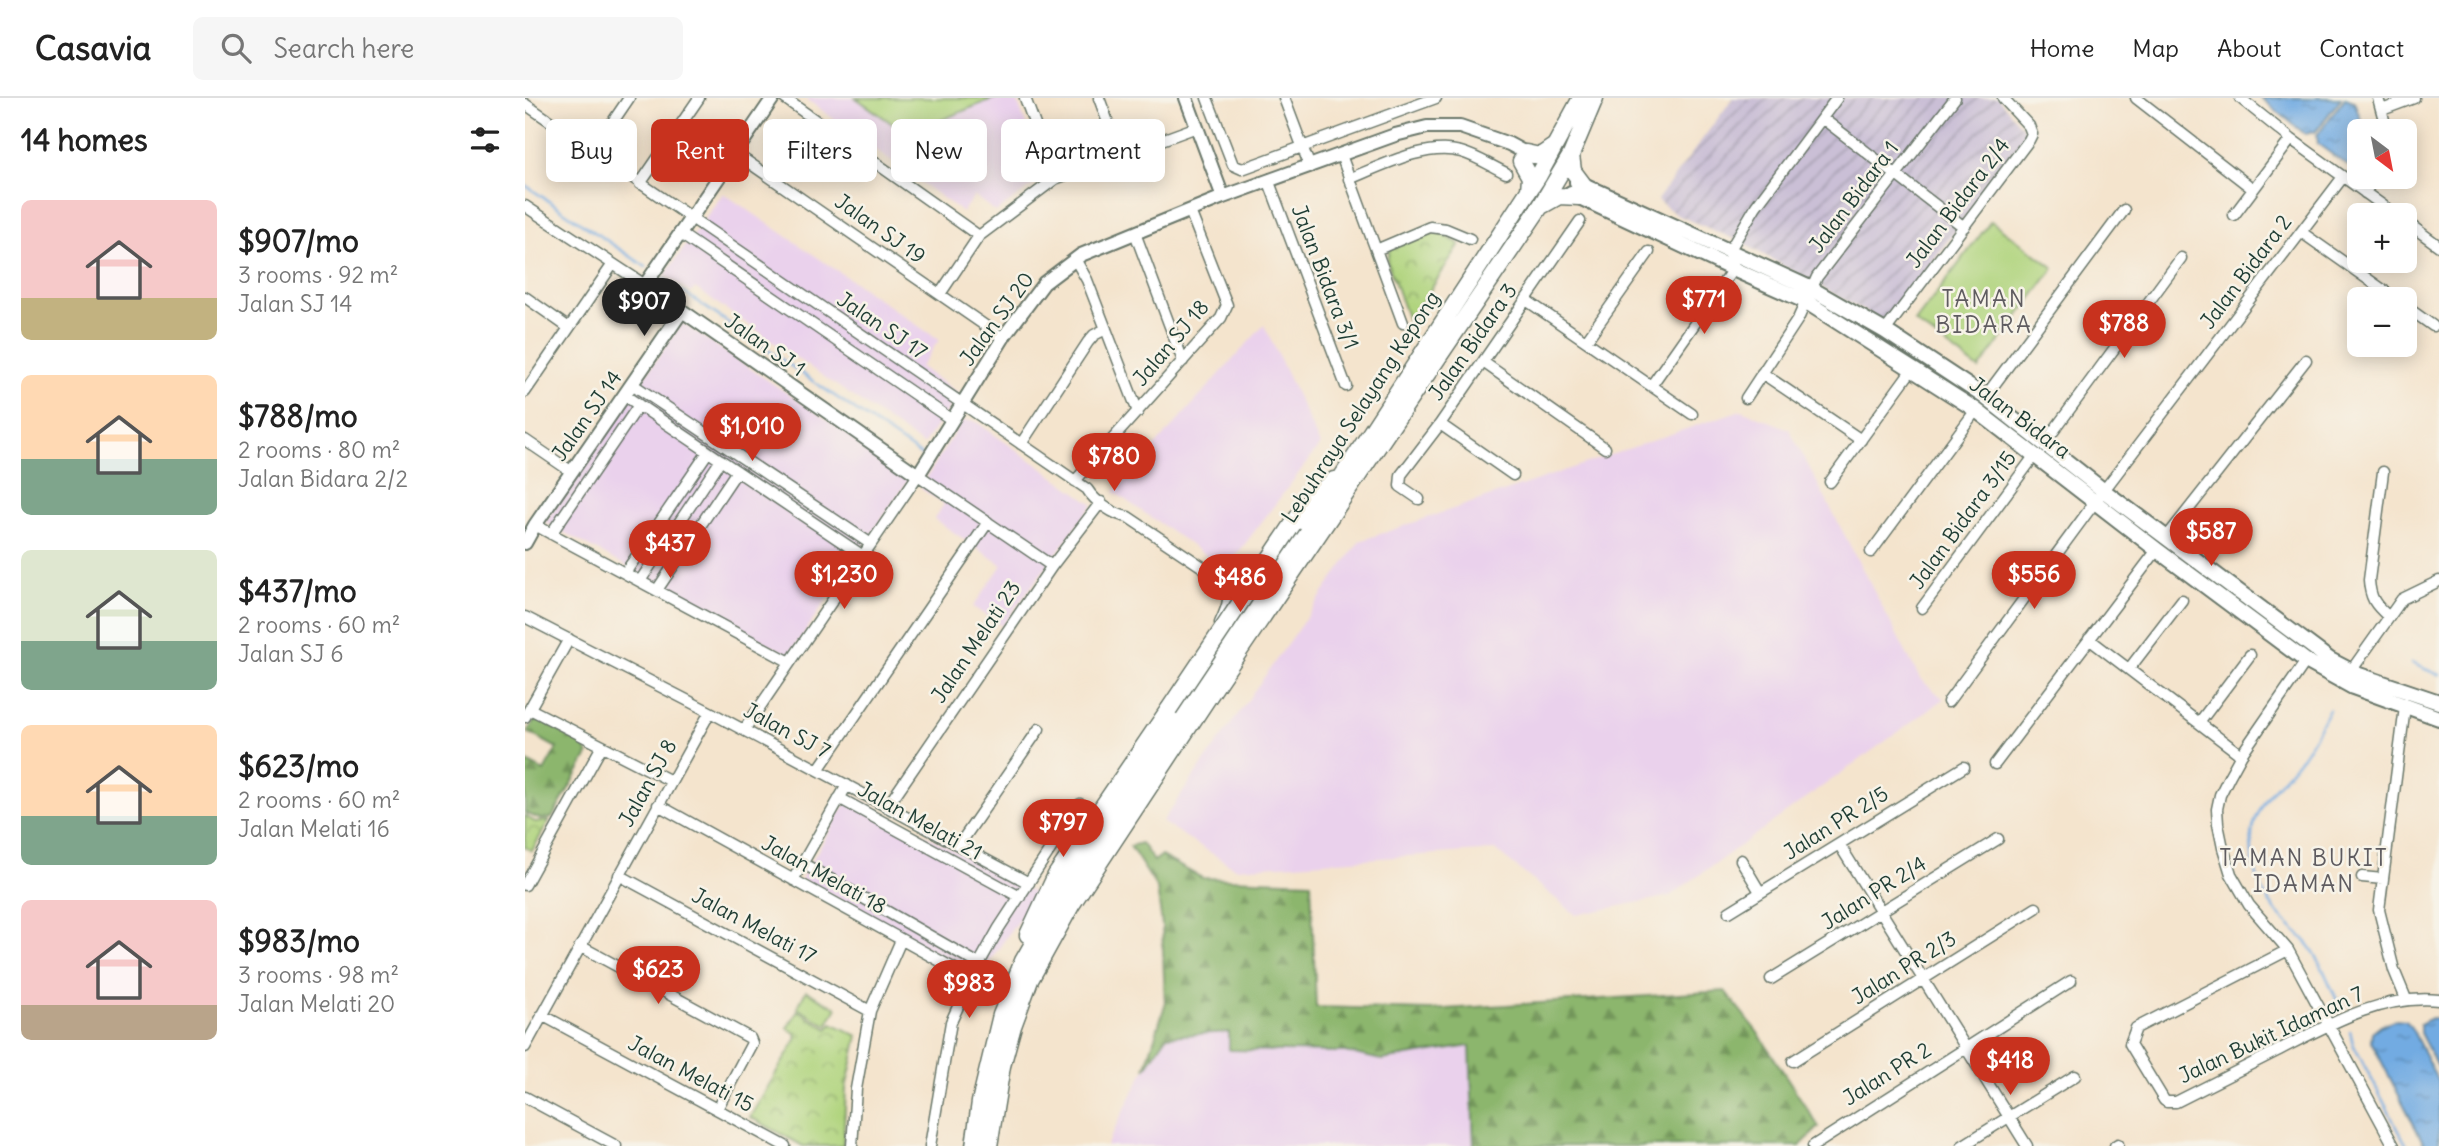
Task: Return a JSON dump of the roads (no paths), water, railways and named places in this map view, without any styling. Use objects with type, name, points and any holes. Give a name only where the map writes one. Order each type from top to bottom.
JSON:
[{"type":"main road","name":"Lebuhraya Selayang Kepong","points":[[974,1146],[980,1102],[1001,1015],[1023,961],[1058,900],[1343,475],[1529,190],[1581,98]]},
{"type":"main road","name":"Lebuhraya Selayang Kepong","points":[[989,1146],[1002,1066],[1013,1026],[1030,980],[1072,904],[1219,681],[1540,207],[1571,155],[1595,98]]},
{"type":"main road","points":[[1529,190],[1530,177],[1523,157],[1540,156],[1555,146]]},
{"type":"main road","points":[[1540,207],[1559,196],[1582,192],[1573,171],[1571,155]]},
{"type":"main road","name":"Jalan Bidara","points":[[1542,170],[1733,269],[1808,294],[1913,368],[2039,450],[2306,661],[2344,683],[2439,718]]},
{"type":"main road","name":"Jalan Bidara","points":[[1582,192],[1729,250],[1808,294],[1885,331],[1985,397],[2039,450]]},
{"type":"main road","points":[[1023,961],[1029,932],[1056,875],[1310,500],[1343,475]]},
{"type":"main road","name":"Jalan Bidara","points":[[2161,544],[2314,649],[2351,671],[2439,702]]},
{"type":"street","points":[[640,184],[699,98]]},
{"type":"street","points":[[749,133],[773,98]]},
{"type":"street","points":[[784,98],[979,236]]},
{"type":"street","points":[[1025,98],[1033,119]]},
{"type":"street","points":[[1099,98],[1107,119]]},
{"type":"street","points":[[1186,98],[1223,197]]},
{"type":"street","points":[[1207,98],[1233,165],[1242,169],[1436,98]]},
{"type":"street","points":[[1284,98],[1310,167]]},
{"type":"street","points":[[1651,386],[1733,269],[1729,250],[1756,206],[1837,98]]},
{"type":"street","name":"Jalan Bidara 1","points":[[1746,398],[1798,319],[1808,294],[1955,98]]},
{"type":"street","name":"Jalan Bidara 2/4","points":[[1885,331],[2032,134],[2029,126],[2003,98]]},
{"type":"street","points":[[2136,98],[2253,189]]},
{"type":"street","points":[[2240,98],[2291,139],[2380,203]]},
{"type":"street","points":[[2378,98],[2384,119]]},
{"type":"street","points":[[2382,110],[2414,98]]},
{"type":"street","points":[[613,119],[626,99]]},
{"type":"street","name":"Jalan SJ 17","points":[[525,104],[547,119]]},
{"type":"street","points":[[1822,118],[1964,227]]},
{"type":"street","points":[[1165,139],[1197,127]]},
{"type":"street","name":"Jalan SJ 20","points":[[918,475],[1003,338],[1044,283],[1081,255],[1223,197],[1395,135],[1427,127],[1460,127],[1490,138],[1542,170]]},
{"type":"street","points":[[2234,215],[2291,139]]},
{"type":"street","points":[[1349,179],[1405,156],[1445,149],[1473,157],[1506,173]]},
{"type":"street","points":[[1341,155],[1403,323]]},
{"type":"street","name":"Jalan SJ 19","points":[[749,163],[1003,338]]},
{"type":"street","name":"Jalan Bidara 2","points":[[1948,702],[2100,496],[2343,177]]},
{"type":"street","name":"Jalan SJ 17","points":[[637,182],[1087,489],[1119,516],[1128,517],[1226,584],[1229,592],[1228,604],[1215,635],[1214,664]]},
{"type":"street","points":[[645,285],[715,182]]},
{"type":"street","points":[[940,294],[979,236],[1051,182]]},
{"type":"street","name":"Jalan Bidara 3/1","points":[[1269,182],[1346,386]]},
{"type":"street","name":"Jalan SJ 1","points":[[525,206],[645,285],[1052,566]]},
{"type":"street","points":[[1985,397],[2124,210]]},
{"type":"street","name":"Jalan SJ 18","points":[[1075,481],[1221,318],[1227,304],[1190,211]]},
{"type":"street","name":"Jalan Bidara 3","points":[[1419,499],[1399,484],[1401,475],[1440,424],[1580,221]]},
{"type":"street","points":[[1376,250],[1430,226],[1470,239]]},
{"type":"street","points":[[2417,230],[2439,246]]},
{"type":"street","points":[[2301,232],[2379,287]]},
{"type":"street","name":"Jalan SJ 17","points":[[679,233],[952,420]]},
{"type":"street","points":[[1135,233],[1183,361]]},
{"type":"street","points":[[1586,341],[1649,252]]},
{"type":"street","name":"Jalan Bidara 3/15","points":[[1922,608],[2181,258]]},
{"type":"street","points":[[1075,259],[1087,280],[1137,412]]},
{"type":"street","points":[[525,392],[613,264]]},
{"type":"street","points":[[525,297],[569,328]]},
{"type":"street","points":[[1525,300],[1692,414]]},
{"type":"street","name":"Jalan SJ 14","points":[[525,543],[682,311]]},
{"type":"street","points":[[2417,315],[2433,326]]},
{"type":"street","points":[[1021,444],[1088,342],[1094,335],[1106,329]]},
{"type":"street","points":[[1995,764],[2161,544],[2306,360]]},
{"type":"street","points":[[1483,362],[1605,448]]},
{"type":"street","points":[[1830,482],[1913,368]]},
{"type":"street","points":[[1762,373],[1861,440]]},
{"type":"street","points":[[632,384],[871,544]]},
{"type":"street","points":[[624,396],[863,556]]},
{"type":"street","points":[[551,534],[639,405]]},
{"type":"street","points":[[1871,552],[1976,410]]},
{"type":"street","points":[[1440,424],[1513,475]]},
{"type":"street","points":[[525,440],[572,472]]},
{"type":"street","points":[[625,573],[708,452]]},
{"type":"street","points":[[640,581],[721,460]]},
{"type":"street","points":[[657,590],[737,471]]},
{"type":"street","points":[[2383,472],[2369,580],[2370,594],[2375,605],[2389,617]]},
{"type":"street","points":[[744,730],[918,475]]},
{"type":"street","name":"Jalan Melati 23","points":[[887,807],[1052,566],[1101,502]]},
{"type":"street","points":[[818,770],[988,522]]},
{"type":"street","points":[[535,525],[790,662]]},
{"type":"street","points":[[2351,671],[2402,599],[2439,581]]},
{"type":"street","points":[[2129,669],[2182,600]]},
{"type":"street","name":"Jalan SJ 7","points":[[525,617],[710,712],[1029,883]]},
{"type":"street","points":[[569,639],[527,713],[602,746],[671,781]]},
{"type":"street","points":[[2089,639],[2241,755]]},
{"type":"street","points":[[2199,723],[2250,655]]},
{"type":"street","points":[[2306,661],[2241,755],[2220,795],[2217,809],[2223,848],[2231,874],[2249,905],[2288,950],[2394,1146]]},
{"type":"street","points":[[2405,707],[2379,910],[2394,970],[2406,999]]},
{"type":"street","name":"Jalan SJ 8","points":[[525,1047],[710,712]]},
{"type":"street","points":[[959,845],[1039,729]]},
{"type":"street","points":[[525,885],[602,746]]},
{"type":"street","name":"Jalan PR 2/5","points":[[1728,912],[1964,767]]},
{"type":"street","points":[[793,880],[847,785]]},
{"type":"street","name":"Jalan Melati 21","points":[[839,798],[1020,897]]},
{"type":"street","points":[[930,1146],[951,1022],[979,964],[1080,804]]},
{"type":"street","name":"Jalan Melati 18","points":[[658,805],[971,978]]},
{"type":"street","name":"Jalan PR 2/4","points":[[1771,979],[1998,839]]},
{"type":"street","points":[[1839,844],[2027,1146]]},
{"type":"street","points":[[1741,860],[1760,892]]},
{"type":"street","points":[[802,863],[979,964]]},
{"type":"street","name":"Jalan Melati 17","points":[[620,874],[870,1011]]},
{"type":"street","points":[[2362,877],[2383,879]]},
{"type":"street","name":"Jalan PR 2/3","points":[[1793,1061],[2036,908]]},
{"type":"street","points":[[852,1146],[856,1089],[870,1011],[901,940]]},
{"type":"street","points":[[580,947],[750,1038],[752,1043],[717,1109]]},
{"type":"street","name":"Jalan Bukit Idaman 7","points":[[2288,950],[2144,1022],[2133,1033],[2130,1044],[2161,1097],[2167,1102],[2172,1102],[2329,1025],[2377,1006],[2406,999],[2439,1000]]},
{"type":"street","name":"Jalan PR 2","points":[[1813,1146],[2071,981]]},
{"type":"street","name":"Jalan Melati 15","points":[[542,1016],[785,1146]]},
{"type":"street","points":[[1962,1146],[2075,1076]]},
{"type":"street","points":[[525,1097],[616,1146]]},
{"type":"water","points":[[2261,98],[2341,98],[2315,132],[2305,134]]},
{"type":"water","points":[[2345,98],[2354,101],[2361,119],[2347,119],[2347,165],[2318,144],[2317,135]]},
{"type":"water","points":[[2431,1018],[2439,1020],[2439,1070],[2420,1033],[2420,1024]]},
{"type":"water","points":[[2394,1020],[2406,1021],[2412,1029],[2439,1083],[2439,1146],[2425,1146],[2371,1041],[2372,1032]]},
{"type":"waterway","points":[[525,185],[646,267]]},
{"type":"waterway","points":[[663,278],[922,456]]},
{"type":"waterway","points":[[2411,663],[2439,675]]},
{"type":"waterway","points":[[2329,709],[2306,751],[2272,791],[2260,810],[2252,837],[2252,850],[2257,878],[2263,891],[2278,914],[2312,949],[2340,1007]]},
{"type":"waterway","points":[[2350,1031],[2353,1044],[2407,1146]]},
{"type":"district","name":"TAMAN BIDARA","points":[[1984,312]]},
{"type":"district","name":"TAMAN BUKIT IDAMAN","points":[[2304,871]]}]
